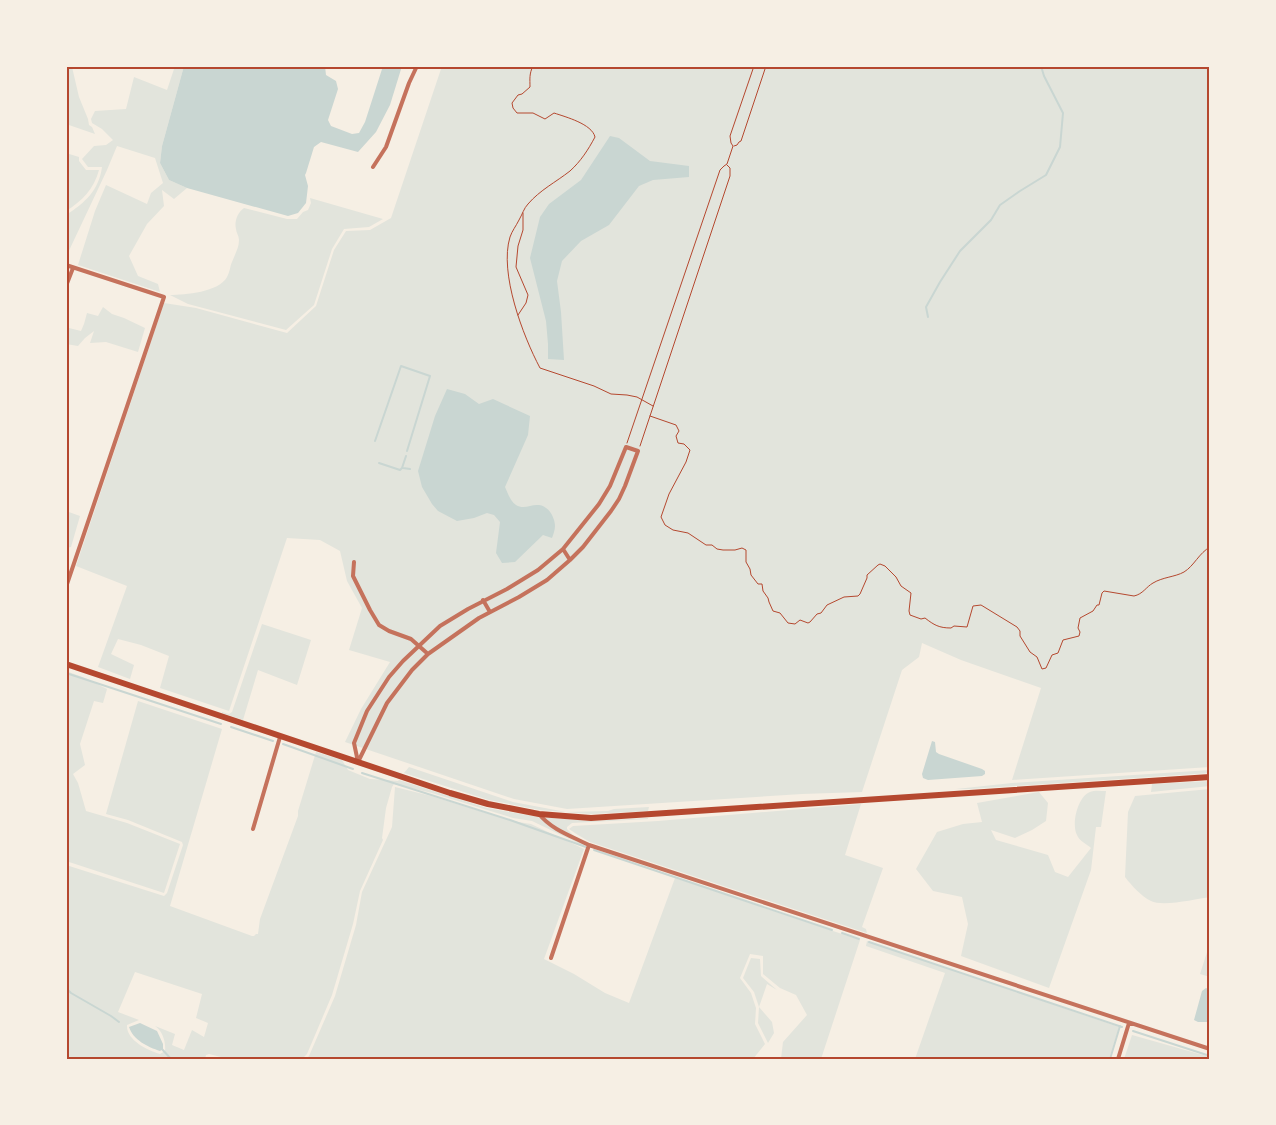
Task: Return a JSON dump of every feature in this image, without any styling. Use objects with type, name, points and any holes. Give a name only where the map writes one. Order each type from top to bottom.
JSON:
[{"type":"main road","points":[[66,664],[450,793],[488,804],[540,814],[591,818],[1210,777]]},
{"type":"street","points":[[373,167],[386,147],[417,66]]},
{"type":"street","points":[[66,266],[164,297],[66,586]]},
{"type":"street","points":[[66,286],[73,268]]},
{"type":"street","points":[[626,447],[638,451],[625,486],[612,511],[583,547],[547,580],[478,618],[428,654],[412,670],[388,703],[358,762],[354,743],[367,711],[389,677],[403,661],[440,626],[538,570],[563,549],[599,504],[626,447]]},
{"type":"street","points":[[563,549],[570,560]]},
{"type":"street","points":[[354,562],[353,576],[379,625],[411,639],[428,654]]},
{"type":"street","points":[[483,600],[490,612]]},
{"type":"street","points":[[253,829],[280,737]]},
{"type":"street","points":[[540,814],[554,828],[589,845],[1210,1049]]},
{"type":"street","points":[[551,958],[589,845]]},
{"type":"street","points":[[1118,1059],[1129,1022]]},
{"type":"path","points":[[532,66],[529,73],[530,87],[518,95],[512,103],[517,113],[533,113],[545,118],[554,114],[569,118],[590,128],[595,134],[595,138],[583,158],[542,190],[527,205],[510,236],[507,253],[508,272],[517,316],[530,350],[540,368],[578,380],[611,394],[627,394],[637,397],[653,406]]},
{"type":"path","points":[[626,447],[720,170],[727,164],[733,146],[730,136],[754,66]]},
{"type":"path","points":[[733,146],[741,141],[766,66]]},
{"type":"path","points":[[638,451],[730,176],[730,168],[727,164]]},
{"type":"path","points":[[517,316],[526,303],[528,295],[516,267],[518,246],[523,230],[523,212]]},
{"type":"path","points":[[650,416],[676,425],[679,431],[676,436],[678,442],[684,444],[690,450],[660,517],[665,525],[673,530],[688,534],[706,545],[712,545],[723,550],[742,548],[746,550],[746,562],[751,575],[758,584],[762,584],[763,591],[773,611],[780,613],[788,623],[795,624],[800,620],[808,623],[817,614],[821,613],[827,605],[844,597],[858,596],[867,575],[880,564],[885,566],[902,586],[911,593],[910,615],[921,619],[925,618],[931,624],[944,628],[954,626],[967,627],[973,606],[981,606],[1017,626],[1027,648],[1037,657],[1042,668],[1046,668],[1052,655],[1058,653],[1063,640],[1079,636],[1080,618],[1093,611],[1099,605],[1104,591],[1138,595],[1152,583],[1183,573],[1204,550],[1210,547]]},
{"type":"shaded area","points":[[66,66],[72,67],[79,97],[89,125],[95,134],[66,124]]},
{"type":"shaded area","points":[[175,66],[184,66],[162,146],[160,163],[169,180],[187,188],[174,199],[162,190],[164,206],[147,224],[129,256],[138,276],[158,284],[160,292],[78,265],[95,211],[106,185],[147,204],[151,193],[163,183],[155,158],[117,146],[66,257],[66,215],[85,201],[98,183],[102,167],[88,167],[82,159],[94,146],[106,145],[113,140],[102,129],[92,123],[91,119],[95,111],[126,109],[134,77],[167,90]]},
{"type":"shaded area","points":[[184,66],[325,66],[326,75],[336,81],[338,89],[328,120],[331,126],[352,134],[359,133],[365,122],[383,66],[402,66],[390,105],[376,132],[358,152],[321,142],[314,147],[305,175],[308,186],[306,203],[298,213],[288,216],[187,188],[169,180],[160,163],[162,146]]},
{"type":"shaded area","points":[[442,66],[1210,66],[1210,767],[1012,780],[1041,688],[961,660],[922,643],[919,657],[902,670],[862,792],[567,809],[514,799],[345,742],[361,709],[390,662],[349,650],[362,608],[347,581],[340,551],[320,540],[287,538],[229,711],[160,688],[169,656],[141,645],[118,639],[111,654],[134,665],[130,679],[98,667],[127,586],[76,566],[164,303],[196,308],[287,333],[316,306],[334,250],[346,231],[370,230],[391,218]]},
{"type":"shaded area","points":[[610,136],[619,138],[650,161],[689,166],[689,177],[653,180],[639,186],[609,225],[581,241],[562,261],[557,281],[564,360],[548,359],[546,321],[530,258],[540,217],[549,204],[581,180]]},
{"type":"shaded area","points":[[66,153],[79,157],[79,161],[86,170],[99,170],[87,194],[66,211]]},
{"type":"shaded area","points":[[310,198],[383,219],[369,227],[344,229],[332,249],[314,305],[286,330],[188,304],[170,295],[201,292],[223,282],[228,275],[238,248],[239,237],[236,230],[236,220],[238,214],[244,208],[287,219],[297,219],[303,212],[308,210],[311,203]]},
{"type":"shaded area","points":[[103,307],[112,314],[145,328],[138,352],[106,342],[90,343],[94,331],[78,346],[66,344],[66,330],[69,328],[81,331],[87,313],[98,316]]},
{"type":"shaded area","points":[[447,389],[465,394],[479,404],[493,399],[530,416],[528,435],[505,487],[516,505],[522,507],[539,505],[546,508],[553,516],[555,528],[552,538],[543,535],[515,562],[502,563],[496,553],[500,522],[494,515],[487,513],[457,521],[438,511],[422,487],[418,471],[435,416]]},
{"type":"shaded area","points":[[66,511],[80,516],[71,547],[66,548]]},
{"type":"shaded area","points":[[262,624],[311,640],[297,685],[258,670],[243,720],[222,712],[229,714],[232,712]]},
{"type":"shaded area","points":[[66,671],[107,689],[103,703],[94,701],[80,744],[85,765],[73,774],[78,783],[86,811],[127,823],[180,844],[164,893],[66,861]]},
{"type":"shaded area","points":[[138,701],[222,729],[170,906],[252,936],[258,934],[260,919],[298,816],[316,752],[342,760],[348,770],[370,779],[399,780],[487,808],[539,817],[591,821],[648,819],[572,823],[567,829],[576,838],[585,843],[584,846],[532,821],[513,818],[432,793],[394,784],[386,808],[383,840],[360,891],[353,924],[332,995],[307,1054],[302,1059],[229,1059],[209,1054],[206,1055],[205,1059],[66,1059],[66,865],[164,896],[167,893],[183,845],[182,842],[128,820],[106,814]],"holes":[[[135,972],[202,994],[196,1018],[208,1023],[204,1037],[192,1030],[184,1050],[172,1045],[175,1034],[155,1026],[163,1037],[165,1051],[160,1054],[138,1044],[130,1035],[127,1025],[139,1020],[118,1012]]]},
{"type":"shaded area","points":[[932,741],[935,742],[936,752],[939,754],[982,769],[985,771],[985,774],[982,776],[928,780],[923,778],[922,774]]},
{"type":"shaded area","points":[[409,767],[513,802],[566,812],[608,811],[649,807],[648,811],[591,814],[540,810],[489,800],[404,773]]},
{"type":"shaded area","points":[[1210,770],[1210,773],[956,789],[1012,783]]},
{"type":"shaded area","points":[[1210,781],[1210,786],[1151,792],[1152,784]]},
{"type":"shaded area","points":[[395,787],[512,821],[531,824],[584,849],[544,959],[574,974],[605,993],[629,1003],[675,878],[860,940],[821,1059],[781,1059],[783,1042],[807,1015],[796,995],[780,988],[763,974],[763,956],[750,954],[740,978],[751,993],[756,1008],[755,1024],[765,1044],[753,1059],[306,1059],[335,996],[356,925],[362,892],[392,827]]},
{"type":"shaded area","points":[[1210,789],[1210,897],[1171,903],[1151,901],[1125,877],[1128,812],[1135,796]]},
{"type":"shaded area","points":[[1106,791],[1101,827],[1096,827],[1091,870],[1049,988],[961,956],[968,924],[962,897],[933,891],[916,869],[937,832],[963,824],[982,822],[977,803],[1039,792],[1048,803],[1046,821],[1015,838],[991,830],[996,840],[1048,855],[1055,872],[1068,877],[1091,848],[1079,839],[1075,830],[1075,818],[1079,804],[1090,792]]},
{"type":"shaded area","points":[[861,804],[845,855],[883,868],[862,927],[866,929],[867,933],[590,842],[569,829],[573,826]]},
{"type":"shaded area","points":[[867,941],[1119,1027],[1109,1059],[915,1059],[945,973],[866,946]]},
{"type":"shaded area","points":[[1210,943],[1210,977],[1200,974]]},
{"type":"shaded area","points":[[751,958],[760,959],[761,976],[777,990],[767,984],[759,1007],[754,992],[743,978]]},
{"type":"shaded area","points":[[1206,988],[1210,990],[1210,1024],[1194,1020],[1202,991]]},
{"type":"shaded area","points":[[759,1007],[772,1022],[774,1033],[768,1043],[758,1023]]},
{"type":"shaded area","points":[[140,1023],[157,1031],[163,1044],[163,1049],[160,1051],[151,1047],[134,1036],[129,1027]]},
{"type":"shaded area","points":[[1132,1035],[1210,1057],[1210,1059],[1124,1059]]},
{"type":"waterway","points":[[928,317],[926,307],[960,251],[991,220],[1000,205],[1046,175],[1060,147],[1063,113],[1044,76],[1041,66]]},
{"type":"waterway","points":[[375,441],[401,366],[430,376],[407,451]]},
{"type":"waterway","points":[[379,463],[400,470],[406,456]]},
{"type":"waterway","points":[[403,468],[410,469]]},
{"type":"waterway","points":[[66,673],[221,724]]},
{"type":"waterway","points":[[231,727],[273,741]]},
{"type":"waterway","points":[[283,744],[353,769]]},
{"type":"waterway","points":[[362,773],[510,820],[586,847]]},
{"type":"waterway","points":[[594,850],[832,930]]},
{"type":"waterway","points":[[842,933],[859,939]]},
{"type":"waterway","points":[[869,942],[1122,1027]]},
{"type":"waterway","points":[[66,988],[71,993],[119,1022]]},
{"type":"waterway","points":[[1110,1059],[1120,1026]]},
{"type":"waterway","points":[[1133,1031],[1210,1056]]},
{"type":"waterway","points":[[161,1048],[171,1059]]}]
